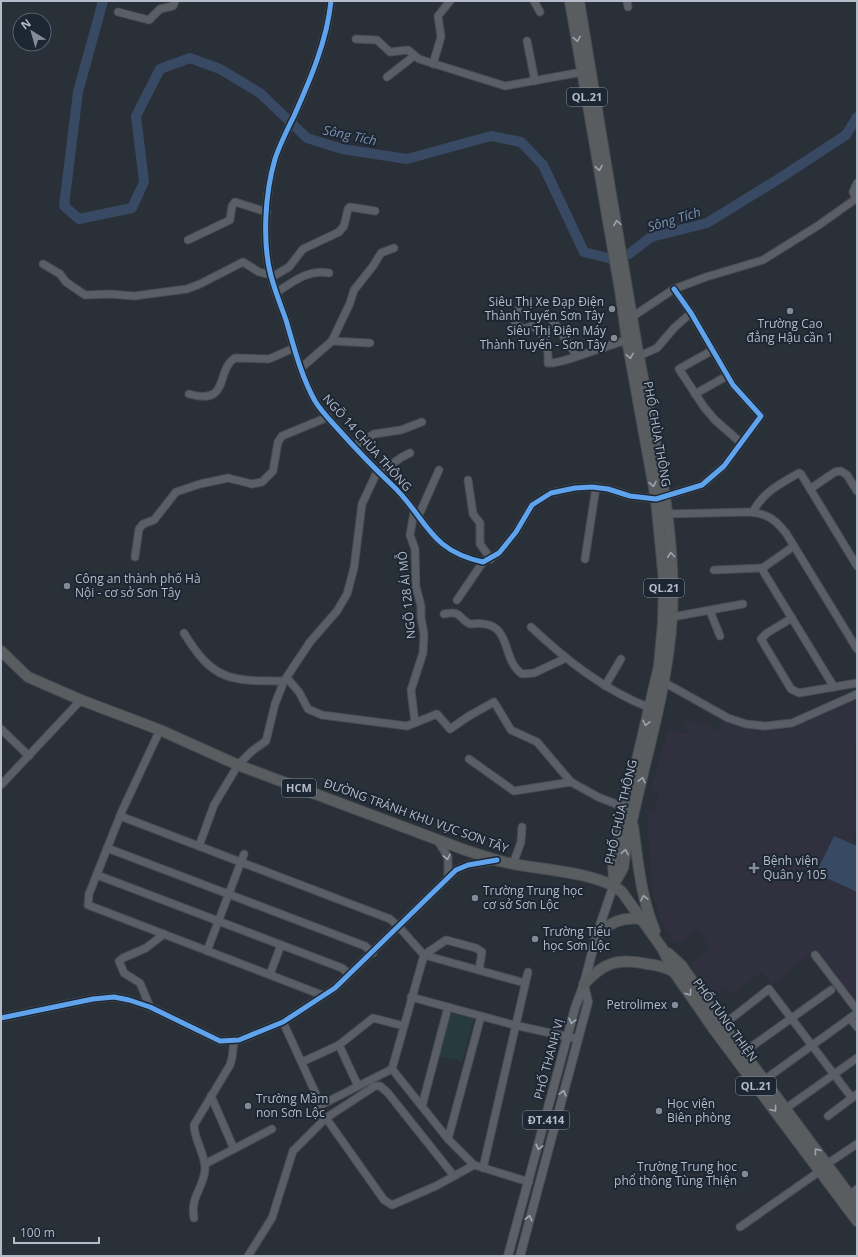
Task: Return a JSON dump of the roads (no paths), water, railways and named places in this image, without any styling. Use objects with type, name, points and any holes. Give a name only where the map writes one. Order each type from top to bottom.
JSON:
[{"type":"highway","name":"PHỐ CHÙA THÔNG","points":[[570,1],[582,72],[608,193]]},
{"type":"highway","name":"PHỐ CHÙA THÔNG","points":[[579,1],[628,319],[639,356],[660,498],[672,617],[661,680],[630,803],[613,863],[614,884]]},
{"type":"highway","name":"PHỐ CHÙA THÔNG","points":[[614,884],[622,868],[633,818],[630,803],[650,708],[661,680],[668,581],[666,514],[660,498],[627,340],[628,319]]},
{"type":"highway","name":"ĐƯỜNG TRÁNH KHU VỰC SƠN TÂY","points":[[1,651],[28,678],[160,730],[238,765],[437,840],[497,860],[593,878],[614,884]]},
{"type":"highway","points":[[633,818],[648,914],[662,948]]},
{"type":"highway","name":"PHỐ TÙNG THIỆN","points":[[614,884],[622,892],[678,969],[744,1052],[785,1109],[857,1221]]},
{"type":"highway","points":[[596,937],[610,923],[621,919],[641,919]]},
{"type":"highway","points":[[584,984],[592,974],[614,962],[622,961],[678,969]]},
{"type":"highway","name":"PHỐ TÙNG THIỆN","points":[[678,969],[715,1031],[823,1167],[853,1192],[857,1205]]},
{"type":"main road","name":"PHỐ THANH VỊ","points":[[508,1256],[596,937],[614,884]]},
{"type":"main road","name":"PHỐ THANH VỊ","points":[[520,1256],[538,1181],[588,1002],[584,984]]},
{"type":"main road","points":[[529,1182],[538,1181]]},
{"type":"street","points":[[118,12],[149,20],[160,9],[173,6],[175,1]]},
{"type":"street","name":"NGÕ 14 CHÙA THÔNG","points":[[331,1],[329,22],[324,39],[300,102],[275,158],[267,212],[268,248],[271,276],[301,368],[315,400],[328,417],[378,473],[404,498],[428,530],[447,549],[462,556],[483,562]]},
{"type":"street","points":[[433,64],[441,38],[438,16],[450,1]]},
{"type":"street","points":[[534,1],[540,12]]},
{"type":"street","points":[[356,39],[378,40],[390,52],[404,50],[433,64],[505,86],[582,72]]},
{"type":"street","points":[[527,41],[535,81]]},
{"type":"street","points":[[387,77],[414,56]]},
{"type":"street","points":[[628,319],[674,289],[706,277],[763,260],[819,225],[857,198],[853,192],[857,183]]},
{"type":"street","points":[[188,240],[230,220],[232,206],[235,202],[267,212]]},
{"type":"street","points":[[43,264],[60,274],[66,282],[85,295],[110,294],[134,296],[188,289],[243,262],[259,272],[271,276],[289,267],[300,252],[307,246],[339,232],[344,226],[348,209],[350,207],[375,211]]},
{"type":"street","points":[[301,368],[332,341],[350,303],[354,290],[373,266],[381,253],[394,248]]},
{"type":"street","points":[[277,292],[302,276],[318,271],[329,273]]},
{"type":"street","points":[[457,600],[483,562],[491,559],[506,545],[527,512],[541,499],[562,490],[596,487],[630,496],[660,498],[702,485],[724,466],[738,449],[740,442],[761,416],[741,395],[727,376],[691,313],[674,289]]},
{"type":"street","points":[[518,310],[515,323],[520,328],[526,329],[532,326],[537,330],[548,349],[548,363],[560,363],[627,340]]},
{"type":"street","points":[[639,356],[657,348],[674,328],[691,313]]},
{"type":"street","points":[[549,315],[577,356]]},
{"type":"street","points":[[332,341],[370,343]]},
{"type":"street","points":[[189,394],[204,398],[214,394],[222,383],[230,363],[236,358],[269,359],[294,348]]},
{"type":"street","points":[[713,350],[680,369],[695,394],[715,420],[740,442]]},
{"type":"street","points":[[695,394],[727,376]]},
{"type":"street","points":[[135,557],[139,529],[143,524],[154,520],[176,492],[222,478],[233,478],[252,484],[262,482],[273,471],[278,442],[282,436],[328,417]]},
{"type":"street","points":[[354,446],[374,434],[401,430],[422,422]]},
{"type":"street","points":[[199,846],[214,805],[238,765],[252,751],[266,741],[275,704],[285,679],[310,642],[337,611],[347,594],[354,568],[362,504],[378,473],[402,457],[410,454]]},
{"type":"street","name":"NGÕ 128 ÁI MỖ","points":[[416,723],[411,690],[423,653],[424,634],[421,618],[421,606],[416,587],[415,549],[410,535],[416,514],[439,470]]},
{"type":"street","points":[[810,488],[835,472],[841,471],[847,475],[857,491]]},
{"type":"street","points":[[753,512],[762,498],[784,482],[799,474],[810,488],[857,566]]},
{"type":"street","points":[[468,480],[473,514],[480,523],[480,544],[491,559]]},
{"type":"street","points":[[585,559],[596,487]]},
{"type":"street","points":[[666,514],[753,512],[767,515],[778,523],[794,546],[856,644]]},
{"type":"street","points":[[714,570],[762,568],[794,546]]},
{"type":"street","points":[[762,568],[764,575],[834,687]]},
{"type":"street","points":[[672,617],[744,604]]},
{"type":"street","points":[[710,611],[720,636]]},
{"type":"street","points":[[444,614],[452,612],[462,616],[468,624],[487,623],[491,625],[499,632],[517,669],[522,674],[534,673],[566,658]]},
{"type":"street","points":[[792,618],[767,633],[761,639],[788,685],[795,692],[799,693],[857,683]]},
{"type":"street","points":[[531,627],[566,658],[605,686],[650,708]]},
{"type":"street","points":[[184,633],[202,661],[223,675],[244,679],[285,679],[299,692],[306,708],[315,712],[337,717],[407,726],[437,714],[450,729],[494,702],[511,730],[537,742],[571,782],[598,797],[630,803]]},
{"type":"street","points":[[605,686],[621,659]]},
{"type":"street","points":[[661,680],[728,718],[746,724],[765,726],[792,723],[857,694]]},
{"type":"street","points":[[1,785],[81,700]]},
{"type":"street","points":[[1,729],[29,756]]},
{"type":"street","points":[[160,730],[120,816],[89,894],[88,905],[322,995]]},
{"type":"street","points":[[468,759],[514,791],[571,782]]},
{"type":"street","points":[[120,816],[390,919],[424,955],[524,983]]},
{"type":"street","points":[[513,864],[522,842],[522,827]]},
{"type":"street","points":[[437,840],[444,848],[448,857],[448,878]]},
{"type":"street","points":[[107,848],[365,946],[373,953]]},
{"type":"street","points":[[207,951],[244,854]]},
{"type":"street","points":[[1,1018],[93,999],[107,998],[129,1000],[150,1007],[220,1041],[234,1041],[283,1022],[322,995],[335,988],[373,953],[448,878],[462,867],[497,860]]},
{"type":"street","points":[[97,875],[342,968],[349,974]]},
{"type":"street","points":[[150,1007],[140,983],[124,973],[119,961],[146,948],[164,934]]},
{"type":"street","points":[[283,1022],[321,1105],[392,1069],[424,955],[446,940],[476,948],[482,952],[479,970]]},
{"type":"street","points":[[270,974],[281,945]]},
{"type":"street","points":[[764,1080],[857,1012],[815,955]]},
{"type":"street","points":[[483,1168],[514,1025],[528,972]]},
{"type":"street","points":[[723,1025],[769,990],[834,1075],[854,1096],[828,1116]]},
{"type":"street","points":[[744,1052],[792,1020],[831,990]]},
{"type":"street","points":[[412,997],[514,1025],[578,1039]]},
{"type":"street","points":[[422,1106],[448,1007]]},
{"type":"street","points":[[448,1139],[481,1016]]},
{"type":"street","points":[[302,1062],[339,1045],[373,1018],[404,1026]]},
{"type":"street","points":[[850,1018],[857,1027]]},
{"type":"street","points":[[194,1218],[192,1208],[193,1200],[203,1178],[204,1164],[196,1141],[194,1125],[230,1066],[234,1041]]},
{"type":"street","points":[[339,1045],[358,1086]]},
{"type":"street","points":[[785,1109],[857,1058]]},
{"type":"street","points":[[392,1069],[448,1139],[474,1165],[529,1182]]},
{"type":"street","points":[[248,1256],[272,1218],[293,1151],[326,1118],[375,1086],[380,1086],[388,1092],[454,1176]]},
{"type":"street","points":[[211,1096],[234,1149]]},
{"type":"street","points":[[326,1118],[388,1203],[392,1205],[398,1204],[474,1165]]},
{"type":"street","points":[[204,1164],[272,1129]]},
{"type":"street","points":[[740,1227],[857,1144]]},
{"type":"water","points":[[834,836],[857,846],[857,892],[816,873]]},
{"type":"waterway","name":"Sông Tích","points":[[103,1],[78,92],[64,206],[79,219],[132,208],[144,182],[136,116],[160,69],[190,58],[220,69],[260,93],[307,138],[342,149],[407,159],[491,136],[521,142],[543,165],[584,252],[612,259],[629,254],[651,237],[707,223],[846,135],[857,117]]},
{"type":"place","name":"Siêu Thị Xe Đạp Điện Thành Tuyến Sơn Tây","points":[[612,309]]},
{"type":"place","name":"Trường Cao đẳng Hậu cần 1","points":[[790,311]]},
{"type":"place","name":"Siêu Thị Điện Máy Thành Tuyến - Sơn Tây","points":[[614,338]]},
{"type":"place","name":"Công an thành phố Hà Nội - cơ sở Sơn Tây","points":[[67,586]]},
{"type":"place","name":"Bệnh viện Quân y 105","points":[[754,868]]},
{"type":"place","name":"Trường Trung học cơ sở Sơn Lộc","points":[[475,898]]},
{"type":"place","name":"Trường Tiểu học Sơn Lộc","points":[[535,939]]},
{"type":"place","name":"Petrolimex","points":[[675,1005]]},
{"type":"place","name":"Trường Mầm non Sơn Lộc","points":[[248,1106]]},
{"type":"place","name":"Học viện Biên phòng","points":[[659,1111]]},
{"type":"place","name":"Trường Trung học phổ thông Tùng Thiện","points":[[745,1174]]}]
